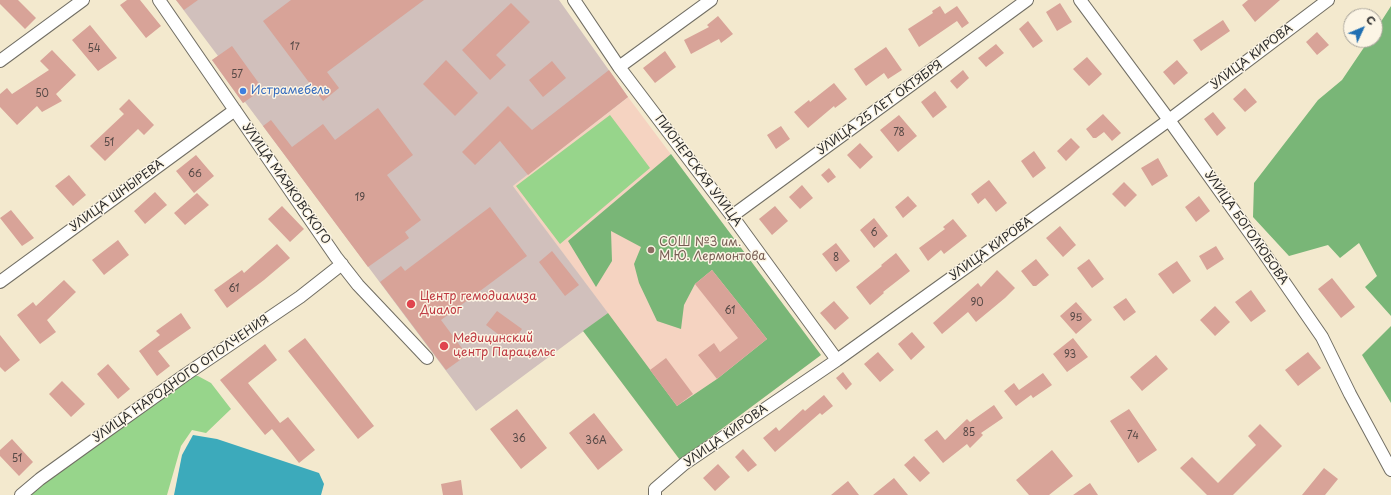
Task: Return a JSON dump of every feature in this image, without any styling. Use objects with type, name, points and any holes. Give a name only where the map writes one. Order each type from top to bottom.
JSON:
[{"type":"street","points":[[0,61],[84,0]]},
{"type":"street","name":"УЛИЦА МАЯКОВСКОГО","points":[[159,0],[342,264],[358,285],[426,358]]},
{"type":"street","name":"ПИОНЕРСКАЯ УЛИЦА","points":[[574,0],[619,67],[732,216],[837,360]]},
{"type":"street","points":[[619,67],[711,0]]},
{"type":"street","name":"УЛИЦА 25 ЛЕТ ОКТЯБРЯ","points":[[732,216],[1027,0]]},
{"type":"street","name":"УЛИЦА БОГОЛЮБОВА","points":[[1080,0],[1169,120],[1322,337],[1350,394],[1391,470]]},
{"type":"street","name":"УЛИЦА КИРОВА","points":[[655,495],[655,489],[684,464],[837,360],[1169,120],[1328,0]]},
{"type":"street","name":"УЛИЦА ШНЫРЕВА","points":[[0,282],[234,110]]},
{"type":"street","name":"УЛИЦА НАРОДНОГО ОПОЛЧЕНИЯ","points":[[21,495],[90,443],[185,375],[300,297],[342,264]]},
{"type":"shaded area","points":[[176,0],[559,0],[628,97],[513,186],[608,313],[476,411],[245,102],[243,103],[212,60],[218,56]]},
{"type":"shaded area","name":"СОШ №3 им. М.Ю. Лермонтова","points":[[628,97],[821,355],[680,460],[583,331],[607,313],[513,186]]},
{"type":"green space","points":[[1391,6],[1391,316],[1365,287],[1377,276],[1359,243],[1340,258],[1328,245],[1289,256],[1253,217],[1254,183],[1318,100],[1342,80],[1364,48],[1383,48],[1383,18]]},
{"type":"green space","points":[[610,115],[650,168],[560,244],[516,186]]},
{"type":"green space","points":[[671,154],[821,355],[680,460],[583,331],[608,313],[677,406],[717,379],[767,339],[712,270],[695,284],[684,305],[681,329],[657,321],[639,283],[634,264],[641,247],[611,231],[612,261],[596,287],[568,241]]},
{"type":"green space","points":[[1391,326],[1391,403],[1362,355]]},
{"type":"green space","points":[[189,375],[198,376],[211,383],[231,409],[206,433],[192,430],[181,446],[167,495],[25,495]]},
{"type":"water","points":[[193,435],[217,439],[319,473],[324,484],[321,495],[174,495],[182,455]]},
{"type":"building","points":[[0,0],[18,0],[36,18],[25,29],[0,4]]},
{"type":"building","points":[[127,0],[140,0],[161,26],[146,38],[120,5]]},
{"type":"building","points":[[176,0],[198,0],[184,10]]},
{"type":"building","points":[[291,0],[424,0],[327,72],[339,88],[323,101],[263,21]]},
{"type":"building","points":[[1248,0],[1280,0],[1255,22],[1242,5]]},
{"type":"building","points":[[511,3],[530,22],[496,55],[506,65],[490,80],[462,50]]},
{"type":"building","points":[[1060,3],[1072,22],[1057,31],[1046,12]]},
{"type":"building","points":[[940,6],[945,14],[957,6],[969,23],[962,28],[957,21],[919,47],[908,29],[933,13],[932,11]]},
{"type":"building","points":[[718,16],[733,34],[721,43],[719,39],[691,54],[684,40],[709,27],[707,25]]},
{"type":"building","points":[[1223,20],[1230,31],[1201,51],[1193,40]]},
{"type":"building","points":[[1028,21],[1043,41],[1033,48],[1019,29]]},
{"type":"building","points":[[90,25],[117,58],[98,71],[72,40]]},
{"type":"building","points":[[1317,32],[1329,45],[1317,55],[1306,42]]},
{"type":"building","points":[[996,44],[1004,53],[986,67],[978,58]]},
{"type":"building","points":[[232,46],[263,89],[243,103],[212,60]]},
{"type":"building","points":[[886,47],[902,70],[888,79],[884,73],[866,86],[854,69]]},
{"type":"building","points":[[52,50],[76,75],[56,94],[62,101],[42,112],[37,106],[17,125],[0,107],[0,94],[7,88],[12,94],[49,70],[40,61]]},
{"type":"building","points":[[665,51],[676,67],[655,83],[643,68]]},
{"type":"building","points":[[1087,57],[1102,74],[1089,86],[1073,69]]},
{"type":"building","points":[[446,60],[478,93],[455,116],[423,84]]},
{"type":"building","points":[[1177,60],[1188,73],[1174,85],[1163,72]]},
{"type":"building","points":[[552,61],[566,78],[543,97],[529,80]]},
{"type":"building","points":[[609,70],[628,97],[528,175],[500,141],[475,165],[462,152],[508,106],[532,130]]},
{"type":"building","points":[[963,70],[969,78],[957,89],[950,81]]},
{"type":"building","points":[[834,83],[847,99],[835,108],[834,106],[808,128],[794,112],[809,100],[810,102]]},
{"type":"building","points":[[1245,88],[1257,102],[1245,112],[1233,99]]},
{"type":"building","points":[[935,91],[947,107],[933,118],[921,102]]},
{"type":"building","points":[[129,99],[154,125],[144,135],[138,129],[105,161],[90,146],[124,114],[119,109]]},
{"type":"building","points":[[378,108],[413,155],[387,175],[421,220],[405,232],[409,238],[368,267],[263,126],[271,120],[292,147],[323,124],[335,140]]},
{"type":"building","points":[[1213,112],[1226,128],[1217,136],[1204,119]]},
{"type":"building","points":[[1103,114],[1121,133],[1112,141],[1104,132],[1096,138],[1093,138],[1086,129]]},
{"type":"building","points":[[899,115],[917,136],[898,152],[880,130]]},
{"type":"building","points":[[781,126],[790,139],[776,149],[767,135]]},
{"type":"building","points":[[1071,138],[1080,147],[1066,161],[1057,151]]},
{"type":"building","points":[[860,143],[873,157],[860,169],[847,155]]},
{"type":"building","points":[[1034,151],[1046,168],[1033,178],[1021,161]]},
{"type":"building","points":[[196,155],[214,176],[194,193],[176,171]]},
{"type":"building","points":[[1158,158],[1168,176],[1152,186],[1141,168]]},
{"type":"building","points":[[829,168],[836,177],[828,183],[821,175]]},
{"type":"building","points":[[69,175],[86,195],[73,206],[55,186]]},
{"type":"building","points":[[989,180],[1007,203],[996,212],[985,198],[978,204],[971,194]]},
{"type":"building","points":[[1124,182],[1137,195],[1125,207],[1112,194]]},
{"type":"building","points":[[802,185],[813,198],[800,209],[789,197]]},
{"type":"building","points":[[155,192],[167,205],[145,224],[134,211]]},
{"type":"building","points":[[197,193],[209,205],[185,225],[174,213]]},
{"type":"building","points":[[908,196],[917,206],[903,218],[895,207]]},
{"type":"building","points":[[1199,196],[1210,211],[1196,222],[1185,207]]},
{"type":"building","points":[[282,206],[304,229],[290,242],[268,219]]},
{"type":"building","points":[[775,206],[788,221],[772,235],[759,219]]},
{"type":"building","points":[[490,207],[527,256],[441,320],[467,355],[446,370],[380,282],[401,266],[405,271]]},
{"type":"building","points":[[11,210],[34,238],[22,246],[0,218]]},
{"type":"building","points":[[874,218],[888,236],[874,248],[860,230]]},
{"type":"building","points":[[953,219],[967,236],[944,254],[941,250],[928,261],[919,248],[945,229],[943,227]]},
{"type":"building","points":[[1060,226],[1076,245],[1063,257],[1046,238]]},
{"type":"building","points":[[118,240],[129,255],[104,275],[92,260]]},
{"type":"building","points":[[836,243],[850,261],[836,272],[822,254]]},
{"type":"building","points":[[277,244],[290,258],[227,308],[214,290],[242,270],[244,273]]},
{"type":"building","points":[[1216,246],[1224,259],[1207,270],[1199,256]]},
{"type":"building","points":[[552,251],[579,285],[565,296],[539,262]]},
{"type":"building","points":[[896,253],[910,271],[883,292],[884,293],[870,305],[856,287]]},
{"type":"building","points":[[1036,259],[1049,275],[1036,286],[1033,286],[1021,271]]},
{"type":"building","points":[[1089,259],[1104,279],[1092,288],[1077,268]]},
{"type":"building","points":[[1177,261],[1191,281],[1173,294],[1158,274]]},
{"type":"building","points":[[712,270],[767,339],[717,379],[698,355],[714,343],[720,352],[738,338],[695,284]]},
{"type":"building","points":[[997,270],[1015,288],[976,322],[968,312],[942,334],[933,323],[978,283],[981,287]]},
{"type":"building","points":[[1332,278],[1355,307],[1341,318],[1318,289]]},
{"type":"building","points":[[64,280],[76,292],[47,320],[56,332],[40,344],[17,315],[33,302],[36,306]]},
{"type":"building","points":[[1251,290],[1266,311],[1251,322],[1235,302]]},
{"type":"building","points":[[1126,298],[1136,312],[1124,321],[1113,307]]},
{"type":"building","points":[[834,301],[849,318],[835,330],[820,313]]},
{"type":"building","points":[[1076,302],[1092,320],[1076,334],[1060,316]]},
{"type":"building","points":[[1215,306],[1230,322],[1215,336],[1200,320]]},
{"type":"building","points":[[497,311],[522,329],[511,344],[486,325]]},
{"type":"building","points":[[181,313],[191,328],[158,351],[170,366],[157,376],[139,351],[160,335],[156,331]]},
{"type":"building","points":[[912,332],[925,347],[911,360],[898,344]]},
{"type":"building","points":[[0,335],[20,360],[5,372],[0,367]]},
{"type":"building","points":[[305,338],[374,426],[358,439],[288,351]]},
{"type":"building","points":[[1073,338],[1088,357],[1067,372],[1053,354]]},
{"type":"building","points":[[265,344],[277,360],[248,383],[280,423],[288,417],[315,450],[299,463],[272,429],[265,435],[220,380]]},
{"type":"building","points":[[878,352],[894,370],[880,382],[864,364]]},
{"type":"building","points":[[1308,352],[1321,368],[1298,386],[1285,370]]},
{"type":"building","points":[[1156,355],[1168,369],[1142,391],[1130,377]]},
{"type":"building","points":[[666,358],[693,394],[677,406],[650,370]]},
{"type":"building","points":[[108,364],[130,389],[118,399],[97,374]]},
{"type":"building","points":[[843,372],[852,384],[846,390],[836,378]]},
{"type":"building","points":[[1043,373],[1052,385],[1033,398],[1031,395],[1016,406],[1004,391],[1014,383],[1019,390]]},
{"type":"building","points":[[62,381],[85,404],[71,417],[49,394]]},
{"type":"building","points":[[824,395],[833,406],[822,415],[820,413],[775,452],[763,438],[776,427],[779,431],[803,409],[805,411]]},
{"type":"building","points":[[994,405],[1003,418],[981,433],[983,435],[970,448],[967,444],[943,463],[924,440],[937,430],[945,440],[967,419],[970,422]]},
{"type":"building","points":[[517,409],[547,448],[521,469],[490,429]]},
{"type":"building","points":[[1129,409],[1157,450],[1138,463],[1110,421]]},
{"type":"building","points":[[594,413],[623,450],[598,470],[569,433]]},
{"type":"building","points":[[1260,424],[1282,446],[1233,495],[1207,495],[1180,468],[1192,457],[1218,483],[1256,445],[1248,436]]},
{"type":"building","points":[[12,439],[33,462],[19,476],[0,456],[0,450]]},
{"type":"building","points":[[743,449],[757,465],[748,472],[735,457]]},
{"type":"building","points":[[1052,450],[1073,476],[1049,495],[1029,495],[1016,480]]},
{"type":"building","points":[[914,456],[930,473],[920,482],[904,465]]},
{"type":"building","points":[[718,464],[730,477],[715,491],[703,478]]},
{"type":"building","points":[[1324,468],[1338,479],[1325,495],[1302,495]]},
{"type":"building","points":[[894,478],[908,495],[873,495]]},
{"type":"building","points":[[461,480],[463,495],[443,495],[441,484]]},
{"type":"building","points":[[848,481],[859,495],[831,495]]},
{"type":"building","points":[[1090,483],[1098,495],[1073,495]]},
{"type":"place","name":"Истрамебель","points":[[243,91]]},
{"type":"place","name":"СОШ №3 им. М.Ю. Лермонтова","points":[[651,250]]},
{"type":"place","name":"Центр гемодиализа Диалог","points":[[411,304]]},
{"type":"place","name":"Медицинский центр Парацельс","points":[[444,346]]}]
